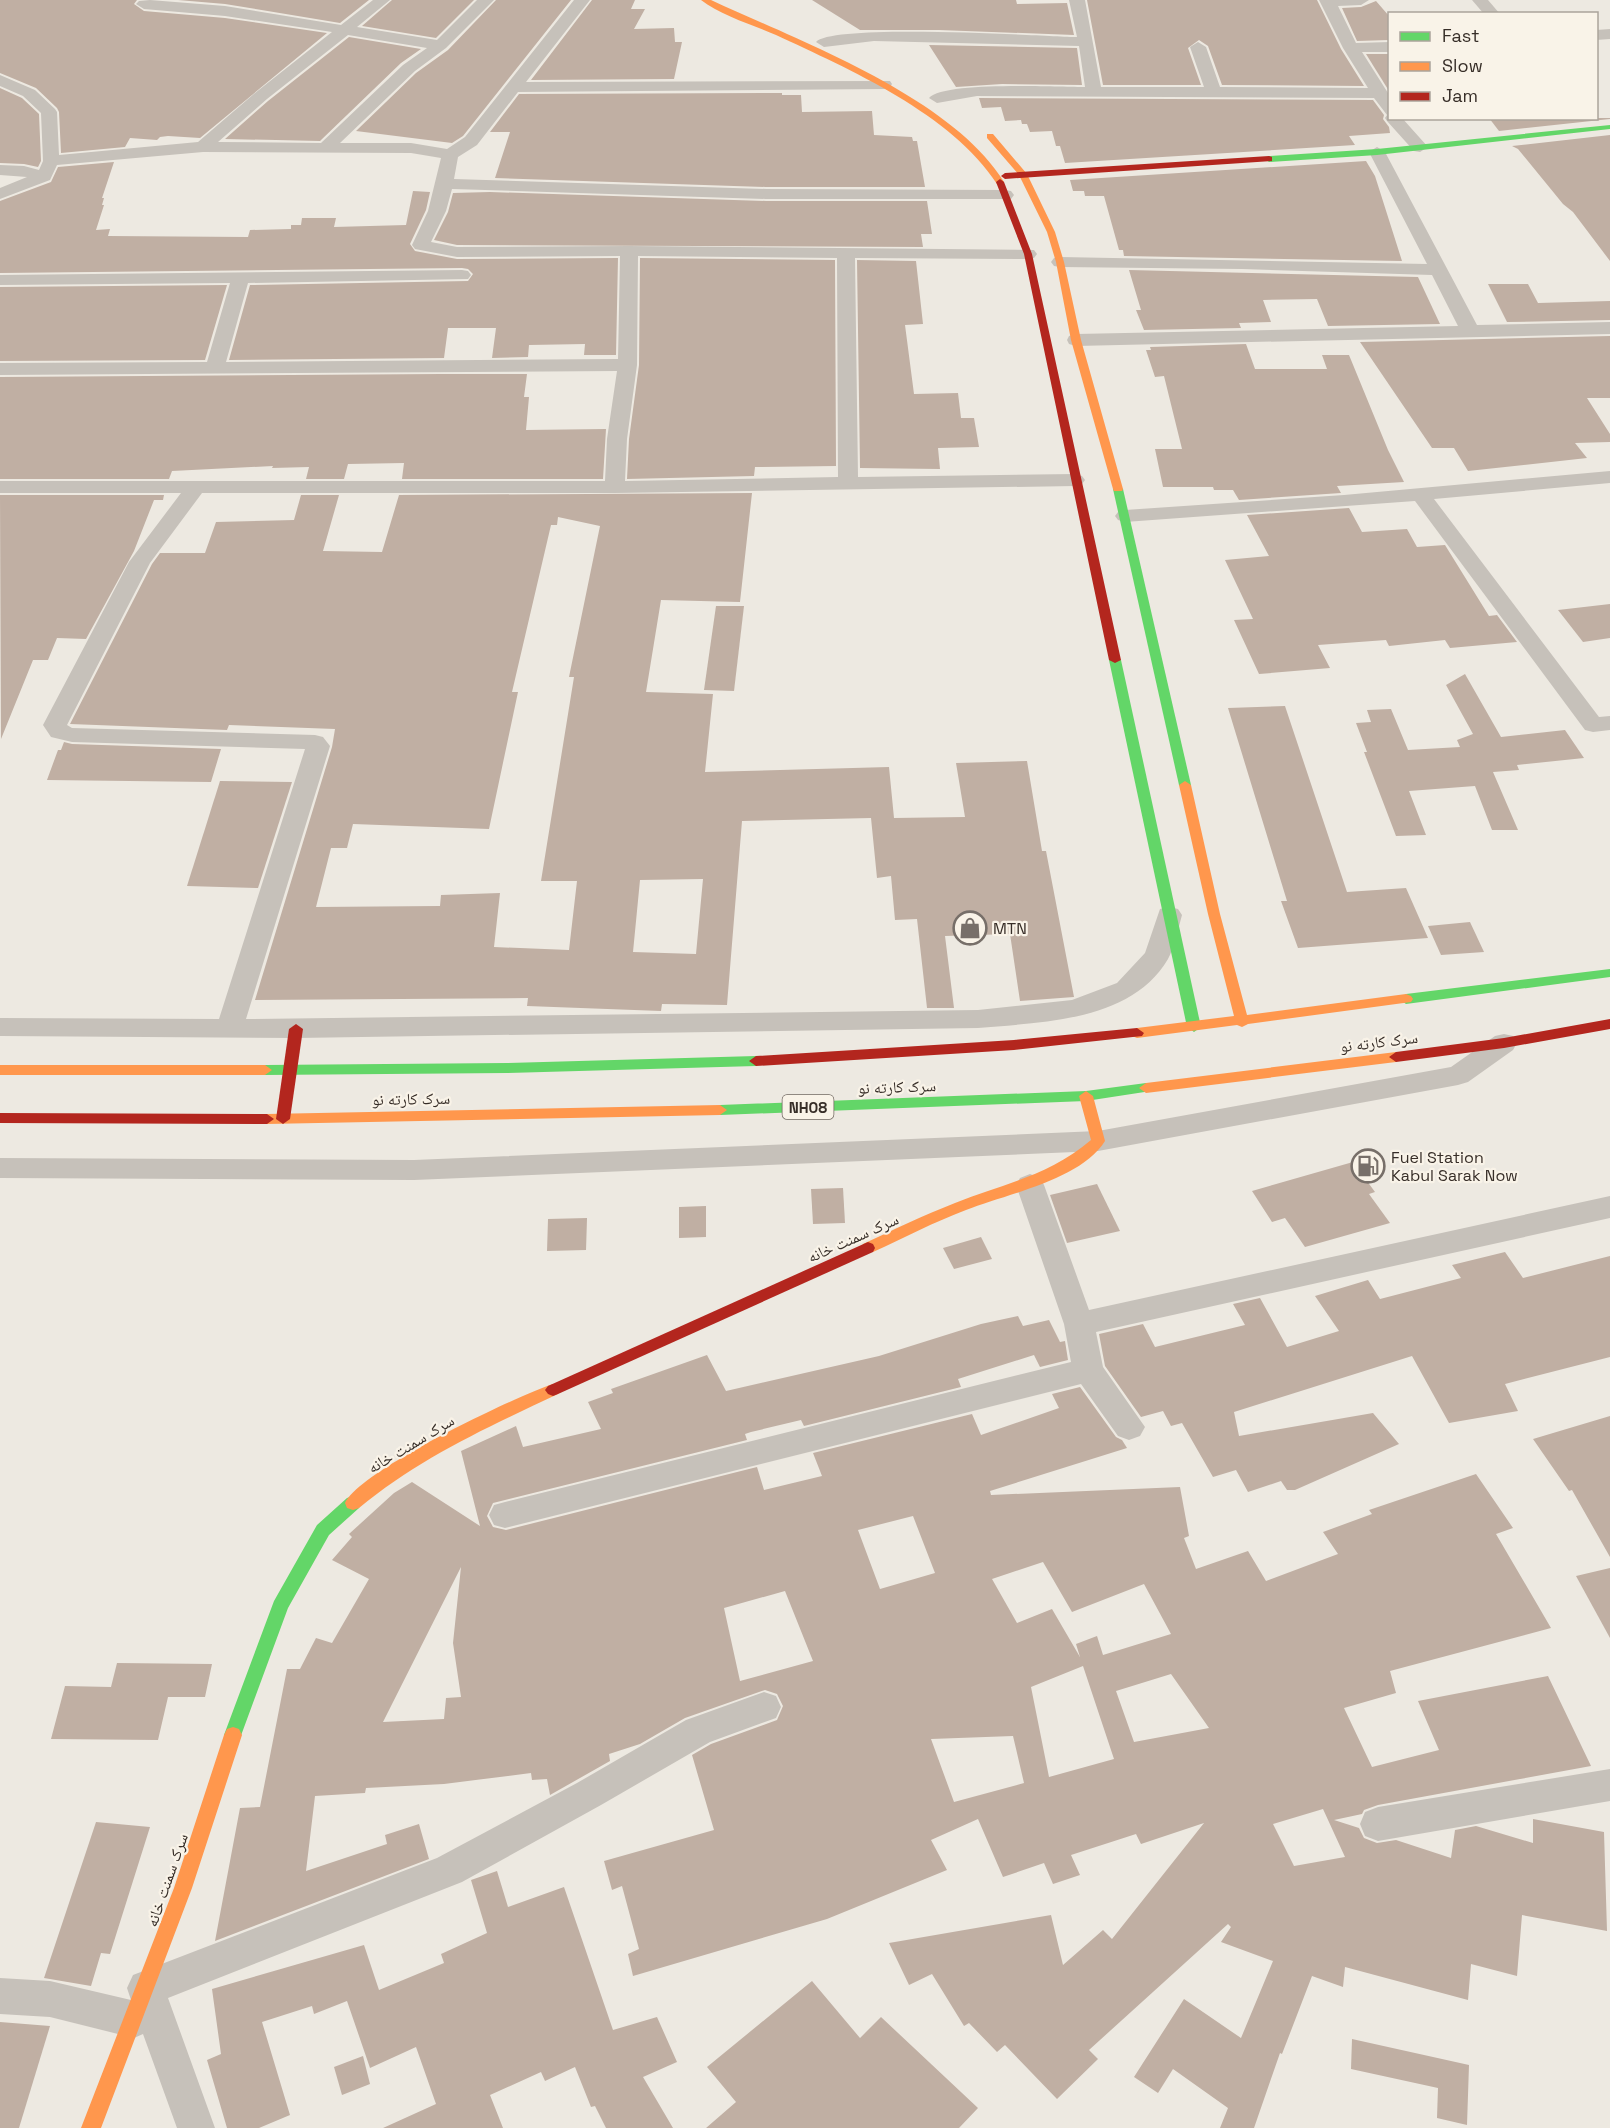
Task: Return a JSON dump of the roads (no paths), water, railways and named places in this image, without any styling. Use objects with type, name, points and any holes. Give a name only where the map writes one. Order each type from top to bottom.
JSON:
[{"type":"main road","points":[[705,0],[884,84],[911,101],[967,145],[997,177],[1028,254],[1075,480],[1175,915],[1194,1027]]},
{"type":"main road","points":[[738,0],[906,83]]},
{"type":"main road","points":[[932,96],[954,111]]},
{"type":"main road","points":[[997,177],[1377,152],[1610,127]]},
{"type":"main road","points":[[981,129],[990,135],[1023,174],[1051,232],[1060,262],[1076,340],[1125,516],[1208,914],[1242,1022]]},
{"type":"main road","name":"سرک کارته نو","points":[[0,1070],[625,1071],[1016,1045],[1242,1022],[1610,973]]},
{"type":"main road","name":"سرک کارته نو","points":[[0,1118],[283,1119],[624,1106],[801,1108],[1086,1096],[1504,1043],[1610,1024]]},
{"type":"main road","points":[[283,1119],[296,1029]]},
{"type":"main road","points":[[1086,1096],[1098,1141]]},
{"type":"main road","name":"سرک سمنت خانه","points":[[91,2128],[183,1888],[244,1700],[276,1616],[323,1530],[379,1480],[447,1438],[963,1206],[1030,1185],[1066,1170],[1086,1155],[1098,1141]]},
{"type":"street","points":[[203,147],[261,96],[382,0]]},
{"type":"street","points":[[324,149],[409,68],[441,45],[486,0]]},
{"type":"street","points":[[0,170],[24,171],[203,147],[411,148],[450,155],[471,141],[582,0]]},
{"type":"street","points":[[1077,0],[1093,90]]},
{"type":"street","points":[[1361,0],[1329,1],[1351,48],[1388,109]]},
{"type":"street","points":[[1480,0],[1491,12]]},
{"type":"street","points":[[144,4],[225,11],[441,45]]},
{"type":"street","points":[[824,42],[874,36],[1086,42]]},
{"type":"street","points":[[1198,47],[1214,92]]},
{"type":"street","points":[[1351,48],[1388,47]]},
{"type":"street","points":[[0,80],[29,93],[49,112],[48,168]]},
{"type":"street","points":[[513,87],[884,84]]},
{"type":"street","points":[[932,96],[977,91],[1093,90],[1380,93]]},
{"type":"street","points":[[1395,120],[1420,147]]},
{"type":"street","points":[[1377,152],[1470,330]]},
{"type":"street","points":[[450,155],[437,211],[421,245],[457,252],[1028,254]]},
{"type":"street","points":[[0,194],[48,168]]},
{"type":"street","points":[[445,184],[766,194],[1005,195]]},
{"type":"street","points":[[615,487],[617,439],[627,365],[629,251]]},
{"type":"street","points":[[846,254],[848,485]]},
{"type":"street","points":[[1060,262],[1242,264],[1440,270]]},
{"type":"street","points":[[0,280],[462,275]]},
{"type":"street","points":[[215,366],[241,276]]},
{"type":"street","points":[[1076,340],[1610,328]]},
{"type":"street","points":[[0,369],[627,365]]},
{"type":"street","points":[[1125,516],[1610,477]]},
{"type":"street","points":[[0,487],[615,487],[1075,480]]},
{"type":"street","points":[[195,488],[140,562],[55,725],[59,732],[72,735],[315,742],[318,746],[230,1029]]},
{"type":"street","points":[[1420,494],[1593,725],[1610,723]]},
{"type":"street","points":[[0,1027],[296,1029],[978,1019],[1075,1009],[1126,989],[1158,956],[1175,915]]},
{"type":"street","points":[[0,1168],[414,1170],[1098,1141],[1458,1075],[1504,1043]]},
{"type":"street","points":[[1030,1185],[1078,1324],[1088,1370],[1130,1427]]},
{"type":"street","points":[[1078,1324],[1610,1207]]},
{"type":"street","points":[[505,1515],[1088,1370]]},
{"type":"street","points":[[0,1996],[140,2003],[449,1870],[589,1794],[698,1731],[764,1707]]},
{"type":"street","points":[[1378,1824],[1610,1785]]},
{"type":"street","points":[[140,2003],[196,2128]]},
{"type":"place","name":"MTN","points":[[970,928]]},
{"type":"place","name":"Fuel Station Kabul Sarak Now","points":[[1368,1166]]}]
